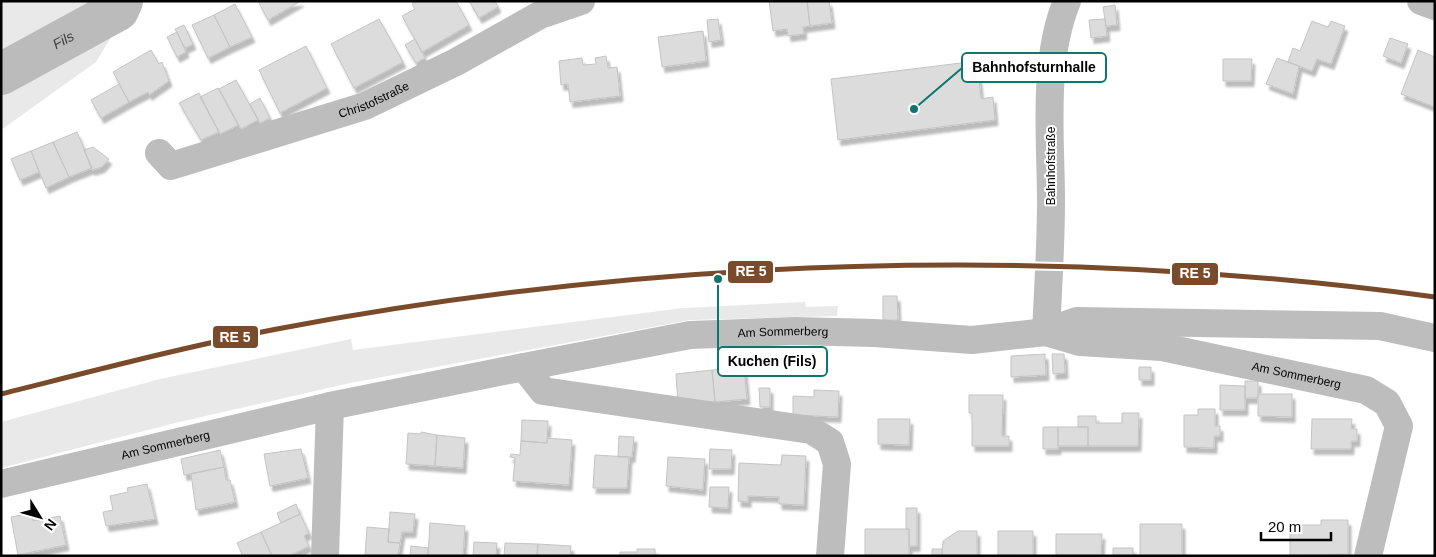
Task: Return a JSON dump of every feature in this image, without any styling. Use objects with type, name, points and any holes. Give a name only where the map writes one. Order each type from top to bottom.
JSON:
[{"type":"street","name":"Christofstraße","points":[[159,153],[172,166],[365,106],[456,62],[540,15],[581,1]]},
{"type":"street","name":"Bahnhofstraße","points":[[1046,332],[1051,224],[1051,67],[1058,21],[1067,1]]},
{"type":"street","points":[[1421,1],[1435,6]]},
{"type":"street","name":"Am Sommerberg","points":[[1,484],[330,406],[690,335],[795,331],[972,340],[1046,332],[1076,321],[1380,326],[1435,338]]},
{"type":"street","name":"Am Sommerberg","points":[[1046,332],[1080,342],[1171,349],[1366,390],[1387,403],[1399,426],[1368,556]]},
{"type":"street","points":[[524,367],[543,391],[811,430],[830,442],[837,464],[830,556]]},
{"type":"street","points":[[326,556],[330,406]]},
{"type":"shaded area","points":[[1,1],[133,1],[96,62],[1,130]]},
{"type":"shaded area","points":[[805,302],[806,307],[838,306],[837,316],[690,320],[350,383],[175,423],[1,468],[1,422],[160,379],[351,339],[353,350],[683,308]]},
{"type":"building","points":[[258,1],[301,1],[268,20]]},
{"type":"building","points":[[417,1],[456,1],[469,25],[422,52],[402,16],[415,9],[412,4]]},
{"type":"building","points":[[469,1],[495,1],[498,7],[479,18]]},
{"type":"building","points":[[769,1],[807,1],[810,26],[803,27],[804,34],[788,36],[787,29],[773,31]]},
{"type":"building","points":[[807,1],[829,1],[832,23],[810,26]]},
{"type":"building","points":[[235,4],[252,37],[230,47],[214,15]]},
{"type":"building","points":[[1115,5],[1117,25],[1106,26],[1103,7]]},
{"type":"building","points":[[214,15],[230,47],[208,58],[192,25]]},
{"type":"building","points":[[379,19],[403,62],[354,88],[331,44]]},
{"type":"building","points":[[718,19],[721,40],[709,42],[707,20]]},
{"type":"building","points":[[1105,19],[1107,36],[1091,38],[1089,20]]},
{"type":"building","points":[[1312,21],[1328,27],[1331,21],[1345,26],[1331,64],[1317,59],[1312,71],[1288,62],[1293,48],[1300,51]]},
{"type":"building","points":[[184,25],[193,44],[185,48],[175,29]]},
{"type":"building","points":[[703,31],[706,61],[662,67],[658,37]]},
{"type":"building","points":[[177,32],[186,52],[177,57],[167,37]]},
{"type":"building","points":[[1390,38],[1408,44],[1401,63],[1383,56]]},
{"type":"building","points":[[415,39],[425,58],[416,63],[405,45]]},
{"type":"building","points":[[306,46],[327,88],[280,113],[259,70]]},
{"type":"building","points":[[151,50],[159,64],[162,62],[169,81],[149,95],[148,92],[129,102],[113,72]]},
{"type":"building","points":[[1418,50],[1435,57],[1435,107],[1401,94]]},
{"type":"building","points":[[606,56],[608,68],[617,67],[620,96],[570,102],[568,84],[561,85],[559,61],[582,58],[583,65],[596,64],[595,58]]},
{"type":"building","points":[[1277,58],[1299,66],[1293,94],[1266,84]]},
{"type":"building","points":[[1223,59],[1252,59],[1251,81],[1223,81]]},
{"type":"building","points":[[977,61],[981,99],[993,97],[995,120],[838,140],[831,79]]},
{"type":"building","points":[[236,80],[258,120],[241,129],[219,89]]},
{"type":"building","points":[[119,84],[129,102],[101,118],[91,100]]},
{"type":"building","points":[[218,88],[238,125],[220,134],[200,97]]},
{"type":"building","points":[[199,93],[219,132],[201,140],[179,103]]},
{"type":"building","points":[[260,98],[270,118],[260,123],[250,104]]},
{"type":"building","points":[[77,132],[92,168],[69,177],[53,142]]},
{"type":"building","points":[[53,142],[69,177],[46,188],[31,151]]},
{"type":"building","points":[[93,147],[109,159],[102,167],[92,170],[84,150]]},
{"type":"building","points":[[31,151],[39,172],[20,180],[11,159]]},
{"type":"building","points":[[883,296],[897,296],[898,320],[883,320]]},
{"type":"building","points":[[1045,354],[1046,375],[1011,377],[1011,356]]},
{"type":"building","points":[[1052,354],[1064,354],[1065,373],[1053,374]]},
{"type":"building","points":[[1139,367],[1151,367],[1151,380],[1139,380]]},
{"type":"building","points":[[744,368],[747,399],[715,402],[712,370]]},
{"type":"building","points":[[712,370],[715,402],[678,405],[676,374]]},
{"type":"building","points":[[1245,381],[1258,381],[1258,398],[1245,398]]},
{"type":"building","points":[[1220,385],[1245,386],[1245,410],[1220,410]]},
{"type":"building","points":[[759,388],[770,388],[770,407],[760,407]]},
{"type":"building","points":[[814,390],[839,391],[838,417],[793,415],[793,396],[814,397]]},
{"type":"building","points":[[1258,394],[1292,394],[1292,417],[1258,416]]},
{"type":"building","points":[[969,395],[1003,395],[1002,436],[1009,436],[1009,446],[972,446],[972,413],[969,413]]},
{"type":"building","points":[[1198,409],[1215,409],[1215,426],[1220,426],[1220,436],[1214,436],[1214,448],[1184,447],[1184,415],[1198,415]]},
{"type":"building","points":[[1122,413],[1139,413],[1138,446],[1088,446],[1088,427],[1078,427],[1078,416],[1096,416],[1096,423],[1122,423]]},
{"type":"building","points":[[878,419],[910,419],[909,445],[878,444]]},
{"type":"building","points":[[1312,419],[1352,419],[1351,429],[1357,429],[1357,441],[1351,441],[1351,449],[1311,449]]},
{"type":"building","points":[[522,420],[548,421],[547,443],[521,441]]},
{"type":"building","points":[[1043,427],[1058,427],[1058,449],[1043,449]]},
{"type":"building","points":[[1058,427],[1088,427],[1088,446],[1058,446]]},
{"type":"building","points":[[421,432],[437,435],[435,466],[406,464],[408,433],[421,434]]},
{"type":"building","points":[[437,435],[465,438],[463,468],[435,466]]},
{"type":"building","points":[[619,436],[634,437],[632,457],[618,457]]},
{"type":"building","points":[[547,438],[572,440],[569,485],[513,481],[515,458],[510,457],[511,454],[520,455],[521,441],[547,443]]},
{"type":"building","points":[[301,449],[308,478],[270,486],[264,454]]},
{"type":"building","points":[[710,449],[732,450],[731,469],[709,469]]},
{"type":"building","points":[[220,450],[224,467],[184,475],[181,459]]},
{"type":"building","points":[[595,455],[629,457],[627,488],[593,488]]},
{"type":"building","points":[[782,455],[806,456],[804,505],[779,504],[779,497],[748,496],[748,502],[738,501],[739,463],[781,465]]},
{"type":"building","points":[[668,457],[705,459],[703,490],[666,486]]},
{"type":"building","points":[[224,467],[226,480],[230,480],[235,502],[196,510],[191,474]]},
{"type":"building","points":[[147,484],[155,519],[106,526],[103,512],[113,510],[110,496],[128,492],[127,488]]},
{"type":"building","points":[[710,487],[729,487],[728,508],[709,507]]},
{"type":"building","points":[[296,504],[300,514],[281,523],[277,513]]},
{"type":"building","points":[[906,508],[917,508],[917,546],[909,546],[909,529],[906,529]]},
{"type":"building","points":[[390,512],[415,514],[413,532],[402,532],[400,543],[388,542]]},
{"type":"building","points":[[32,513],[33,521],[60,516],[66,545],[18,555],[11,517]]},
{"type":"building","points":[[300,514],[309,533],[304,536],[309,546],[289,556],[272,556],[261,532]]},
{"type":"building","points":[[1321,520],[1348,520],[1348,554],[1290,556],[1290,525],[1321,525]]},
{"type":"building","points":[[430,523],[465,526],[463,556],[428,556]]},
{"type":"building","points":[[1140,524],[1182,524],[1182,556],[1140,556]]},
{"type":"building","points":[[367,527],[389,529],[388,542],[400,543],[398,556],[365,556]]},
{"type":"building","points":[[865,529],[909,529],[909,556],[865,556]]},
{"type":"building","points":[[958,531],[977,531],[977,556],[942,556],[943,541]]},
{"type":"building","points":[[998,531],[1033,531],[1033,556],[998,555]]},
{"type":"building","points":[[261,532],[272,556],[243,556],[237,543]]},
{"type":"building","points":[[1056,534],[1102,534],[1101,556],[1056,556]]},
{"type":"building","points":[[474,542],[497,543],[496,556],[473,556]]},
{"type":"building","points":[[505,543],[538,544],[537,556],[504,556]]},
{"type":"building","points":[[538,544],[571,546],[570,556],[537,556]]},
{"type":"building","points":[[411,546],[428,548],[428,556],[410,556]]},
{"type":"building","points":[[1113,548],[1133,548],[1133,556],[1113,556]]},
{"type":"building","points":[[637,549],[655,549],[655,556],[620,556],[620,552],[637,552]]},
{"type":"building","points":[[932,549],[942,549],[942,556],[932,556]]},
{"type":"waterway","name":"Fils","points":[[1,74],[118,10],[122,1]]},
{"type":"transit line","points":[[1,394],[173,351],[277,329],[420,305],[564,286],[709,274],[855,266],[1000,265],[1146,270],[1291,280],[1435,297]]},
{"type":"place","name":"Bahnhofsturnhalle","points":[[914,109]]},
{"type":"place","name":"Kuchen (Fils)","points":[[718,279]]}]
